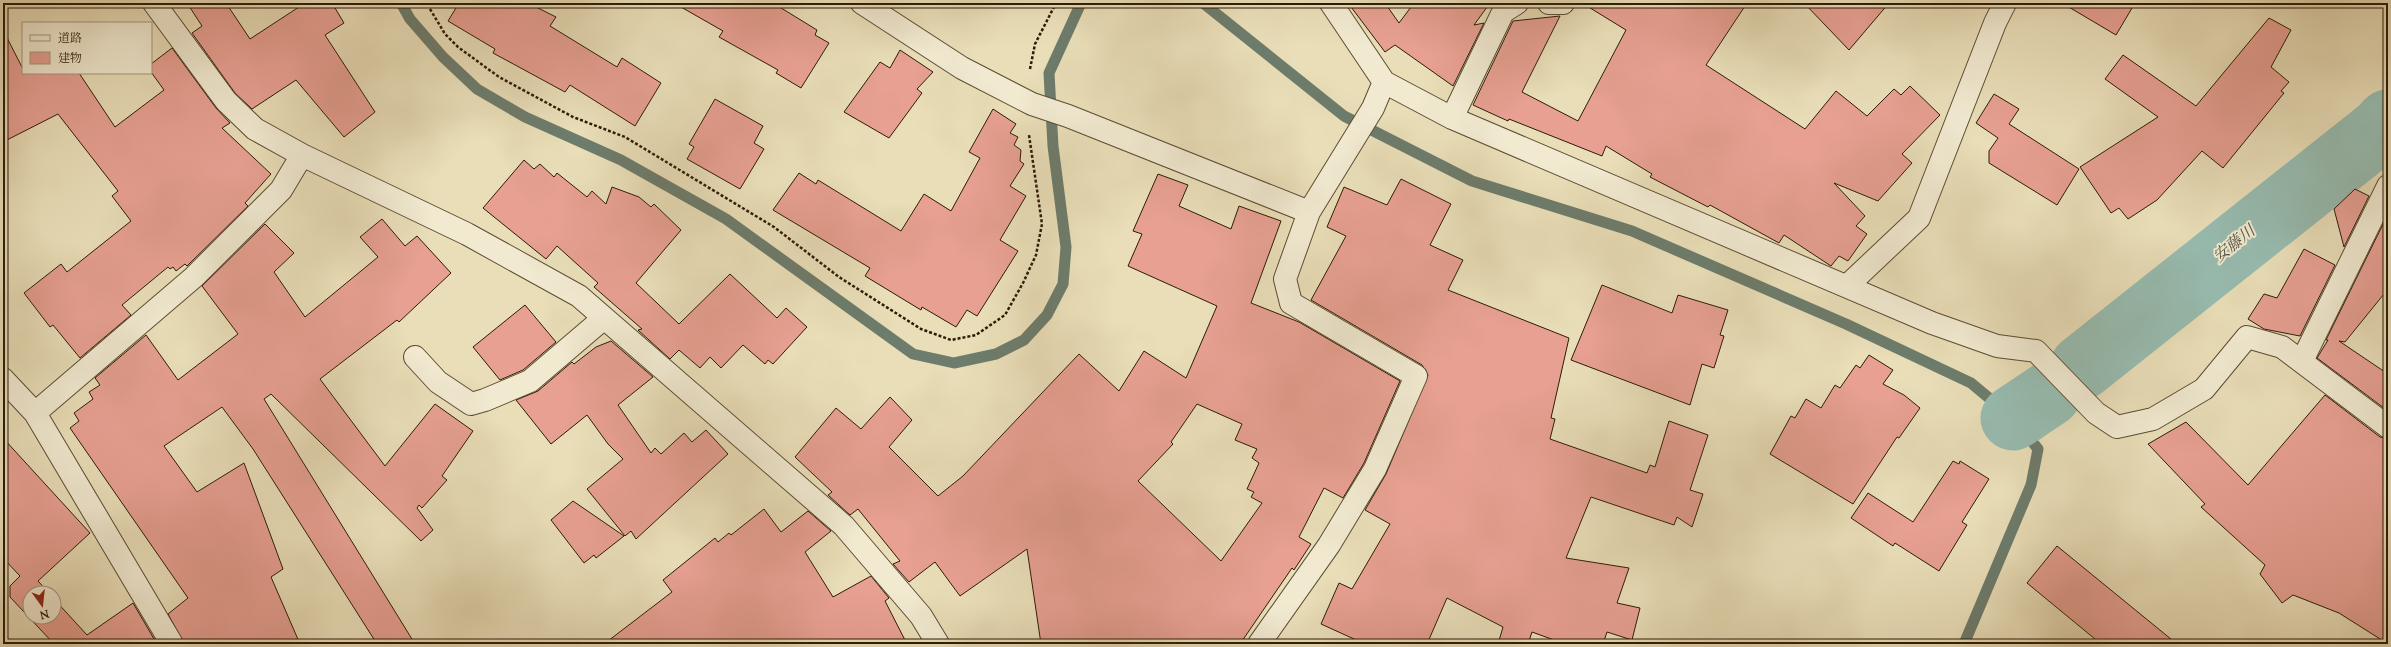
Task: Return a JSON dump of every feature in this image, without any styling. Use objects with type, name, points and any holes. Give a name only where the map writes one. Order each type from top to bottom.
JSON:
[{"type":"street","points":[[154,3],[226,101],[255,129],[302,155],[467,234],[578,296],[844,526],[921,616],[938,644]]},
{"type":"street","points":[[862,3],[962,68],[1028,102],[1068,116],[1309,212]]},
{"type":"street","points":[[1331,3],[1384,82],[1452,118],[1932,323],[1997,346],[2036,351],[2096,412],[2117,427],[2153,419],[2204,389],[2247,337],[2282,347],[2388,427]]},
{"type":"street","points":[[1452,118],[1503,12],[1517,3]]},
{"type":"street","points":[[1549,3],[1563,3]]},
{"type":"street","points":[[1847,286],[1918,218],[1995,23],[2005,3]]},
{"type":"street","points":[[1259,644],[1329,544],[1375,469],[1416,376],[1291,303],[1285,279],[1309,212],[1373,108],[1384,82]]},
{"type":"street","points":[[35,413],[194,277],[281,190],[302,155]]},
{"type":"street","points":[[2302,361],[2388,186]]},
{"type":"street","points":[[416,357],[438,382],[471,404],[485,400],[530,381],[604,318]]},
{"type":"street","points":[[3,379],[35,413],[172,644]]},
{"type":"path","points":[[430,9],[445,34],[458,48],[499,77],[573,117],[625,137],[774,227],[839,277],[921,329],[951,340],[976,335],[1005,315],[1023,284],[1036,255],[1042,224],[1028,102],[1035,44],[1056,3]]},
{"type":"building","points":[[187,3],[226,3],[250,39],[305,3],[332,3],[344,23],[325,35],[375,112],[344,137],[296,80],[252,109],[235,93],[192,33],[202,26]]},
{"type":"building","points":[[459,3],[528,3],[556,17],[550,26],[617,67],[622,58],[661,83],[635,126],[570,85],[565,92],[493,53],[495,49],[448,21]]},
{"type":"building","points":[[674,3],[773,3],[817,30],[815,35],[829,43],[801,88],[776,73],[778,70],[719,37],[723,31]]},
{"type":"building","points":[[1348,3],[1385,3],[1399,23],[1414,3],[1490,3],[1474,25],[1484,23],[1453,86],[1395,45],[1385,52]]},
{"type":"building","points":[[1582,3],[1747,3],[1706,65],[1805,129],[1836,91],[1867,116],[1894,89],[1901,95],[1910,86],[1940,115],[1902,154],[1912,163],[1878,201],[1834,183],[1865,216],[1856,226],[1867,234],[1848,261],[1839,256],[1831,266],[1784,235],[1779,243],[1710,205],[1708,207],[1650,177],[1652,174],[1606,146],[1602,156],[1509,119],[1508,121],[1473,105],[1513,21],[1560,16],[1522,92],[1578,121],[1626,30]]},
{"type":"building","points":[[1804,3],[1889,3],[1849,50]]},
{"type":"building","points":[[2062,3],[2135,3],[2116,35]]},
{"type":"building","points":[[2269,18],[2291,30],[2271,67],[2289,82],[2281,91],[2284,93],[2223,168],[2202,151],[2157,200],[2128,219],[2119,208],[2111,213],[2080,167],[2158,117],[2105,79],[2123,55],[2196,106]]},
{"type":"building","points":[[3,30],[22,67],[22,74],[80,74],[115,127],[164,90],[152,73],[152,63],[172,48],[216,108],[230,123],[222,128],[271,174],[245,203],[248,206],[187,266],[185,264],[176,271],[173,267],[170,269],[168,267],[122,305],[131,315],[80,358],[53,325],[50,327],[24,293],[61,264],[67,272],[131,221],[112,196],[118,191],[58,114],[3,142]]},
{"type":"building","points":[[900,50],[933,72],[917,89],[922,93],[889,138],[844,112],[880,62],[890,68]]},
{"type":"building","points":[[1994,94],[2019,109],[2009,124],[2079,169],[2057,205],[1989,163],[1989,151],[1998,138],[1976,123]]},
{"type":"building","points":[[715,99],[763,126],[754,143],[764,149],[740,189],[687,159],[694,147],[689,144]]},
{"type":"building","points":[[993,109],[1016,124],[1010,133],[1018,137],[1014,145],[1021,150],[1020,161],[1024,164],[1010,186],[1026,196],[1000,240],[1018,251],[977,316],[967,310],[956,327],[922,307],[921,310],[865,276],[870,268],[773,210],[799,173],[816,184],[818,180],[901,231],[924,194],[951,211],[980,158],[969,152]]},
{"type":"building","points":[[524,160],[534,169],[540,164],[554,177],[557,173],[587,197],[592,191],[606,204],[612,187],[639,197],[651,207],[654,204],[681,230],[636,283],[679,324],[730,274],[777,318],[786,308],[807,327],[773,364],[768,360],[765,364],[743,345],[721,368],[710,357],[700,368],[679,350],[670,359],[638,330],[642,329],[594,287],[598,283],[557,246],[546,259],[483,208]]},
{"type":"building","points":[[1158,174],[1188,185],[1179,206],[1231,229],[1239,206],[1281,221],[1251,303],[1299,322],[1400,381],[1364,463],[1343,498],[1324,488],[1299,537],[1311,544],[1294,570],[1292,568],[1240,644],[1041,644],[1027,549],[960,596],[935,562],[909,582],[893,564],[900,561],[858,509],[850,515],[828,495],[832,492],[795,457],[836,408],[861,429],[890,397],[912,420],[889,447],[938,496],[963,476],[1079,354],[1119,391],[1144,351],[1186,378],[1217,306],[1128,266],[1142,234],[1133,231]],"holes":[[[1197,404],[1242,424],[1235,440],[1257,449],[1252,458],[1259,463],[1247,489],[1254,492],[1251,497],[1262,503],[1221,561],[1138,481],[1173,444],[1171,442]]]},
{"type":"building","points":[[1401,179],[1451,204],[1430,245],[1463,260],[1448,290],[1569,338],[1551,418],[1555,419],[1550,439],[1647,473],[1650,465],[1655,467],[1669,421],[1708,435],[1690,490],[1703,494],[1692,527],[1677,517],[1674,525],[1591,497],[1566,558],[1629,568],[1617,603],[1640,608],[1632,640],[1607,632],[1603,644],[1565,644],[1532,632],[1528,644],[1498,644],[1503,627],[1447,598],[1427,644],[1365,644],[1321,624],[1339,583],[1352,589],[1390,524],[1365,510],[1386,474],[1428,375],[1422,365],[1311,300],[1346,236],[1327,227],[1344,187],[1387,205]]},
{"type":"building","points":[[2355,189],[2369,196],[2344,247],[2334,209]]},
{"type":"building","points":[[2388,214],[2388,289],[2345,342],[2339,341],[2385,372],[2388,383],[2388,411],[2317,358],[2328,340],[2326,340]]},
{"type":"building","points":[[382,219],[405,246],[417,236],[451,273],[399,322],[397,320],[320,379],[385,466],[435,404],[473,431],[442,476],[447,480],[422,508],[419,505],[417,508],[433,530],[421,541],[271,394],[264,399],[415,644],[377,644],[253,449],[222,407],[164,446],[197,492],[244,463],[283,569],[271,577],[300,644],[184,644],[168,614],[188,598],[70,428],[79,421],[74,413],[93,399],[89,392],[100,385],[95,378],[146,335],[178,380],[238,334],[202,286],[265,224],[294,253],[274,272],[305,317],[378,257],[360,237]]},
{"type":"building","points":[[2304,249],[2335,265],[2300,336],[2264,329],[2248,319],[2264,294],[2277,298]]},
{"type":"building","points":[[1602,285],[1672,313],[1678,295],[1728,310],[1720,335],[1724,336],[1714,368],[1702,364],[1690,405],[1571,360]]},
{"type":"building","points":[[525,305],[556,342],[523,370],[500,380],[473,347]]},
{"type":"building","points":[[611,341],[653,377],[618,405],[651,453],[655,448],[661,454],[684,433],[692,442],[706,430],[728,454],[636,539],[631,531],[625,536],[587,489],[623,459],[608,444],[587,415],[551,444],[516,400],[538,391],[572,362],[574,364],[596,347]]},
{"type":"building","points":[[1869,355],[1893,370],[1883,384],[1904,395],[1920,408],[1899,438],[1897,437],[1853,504],[1770,454],[1791,416],[1795,418],[1806,399],[1821,408],[1835,385],[1840,388],[1856,365],[1860,368]]},
{"type":"building","points":[[2325,395],[2380,437],[2388,439],[2388,644],[2339,613],[2293,595],[2282,603],[2260,574],[2265,565],[2201,507],[2205,504],[2148,444],[2186,422],[2248,485]]},
{"type":"building","points":[[3,438],[90,533],[38,581],[42,585],[22,585],[22,610],[10,597],[10,586],[20,576],[3,558]]},
{"type":"building","points":[[1953,461],[1959,464],[1960,461],[1989,479],[1962,522],[1967,525],[1939,571],[1895,543],[1893,546],[1851,518],[1868,493],[1913,522]]},
{"type":"building","points":[[573,501],[624,536],[596,558],[594,555],[584,563],[551,520]]},
{"type":"building","points":[[764,509],[781,532],[808,511],[831,531],[805,552],[833,597],[871,576],[889,598],[885,601],[907,644],[604,644],[672,592],[663,580],[715,538],[718,542],[729,533],[731,535]]},
{"type":"building","points":[[2057,546],[2177,644],[2101,644],[2027,583]]},
{"type":"building","points":[[133,603],[157,644],[54,644],[36,625],[62,625],[62,608],[87,635]]},
{"type":"waterway","points":[[401,3],[410,19],[443,57],[477,89],[525,117],[621,160],[726,219],[913,354],[954,363],[996,354],[1024,340],[1047,315],[1063,284],[1066,247],[1053,146],[1049,73],[1081,3]]},
{"type":"waterway","points":[[1203,3],[1344,116],[1472,181],[1632,231],[1846,324],[1971,383],[2013,418],[2038,449],[2031,485],[1964,644]]},
{"type":"waterway","name":"安藤川","points":[[2082,367],[2382,129],[2388,122]]},
{"type":"waterway","name":"安藤川","points":[[2013,418],[2049,394]]}]
